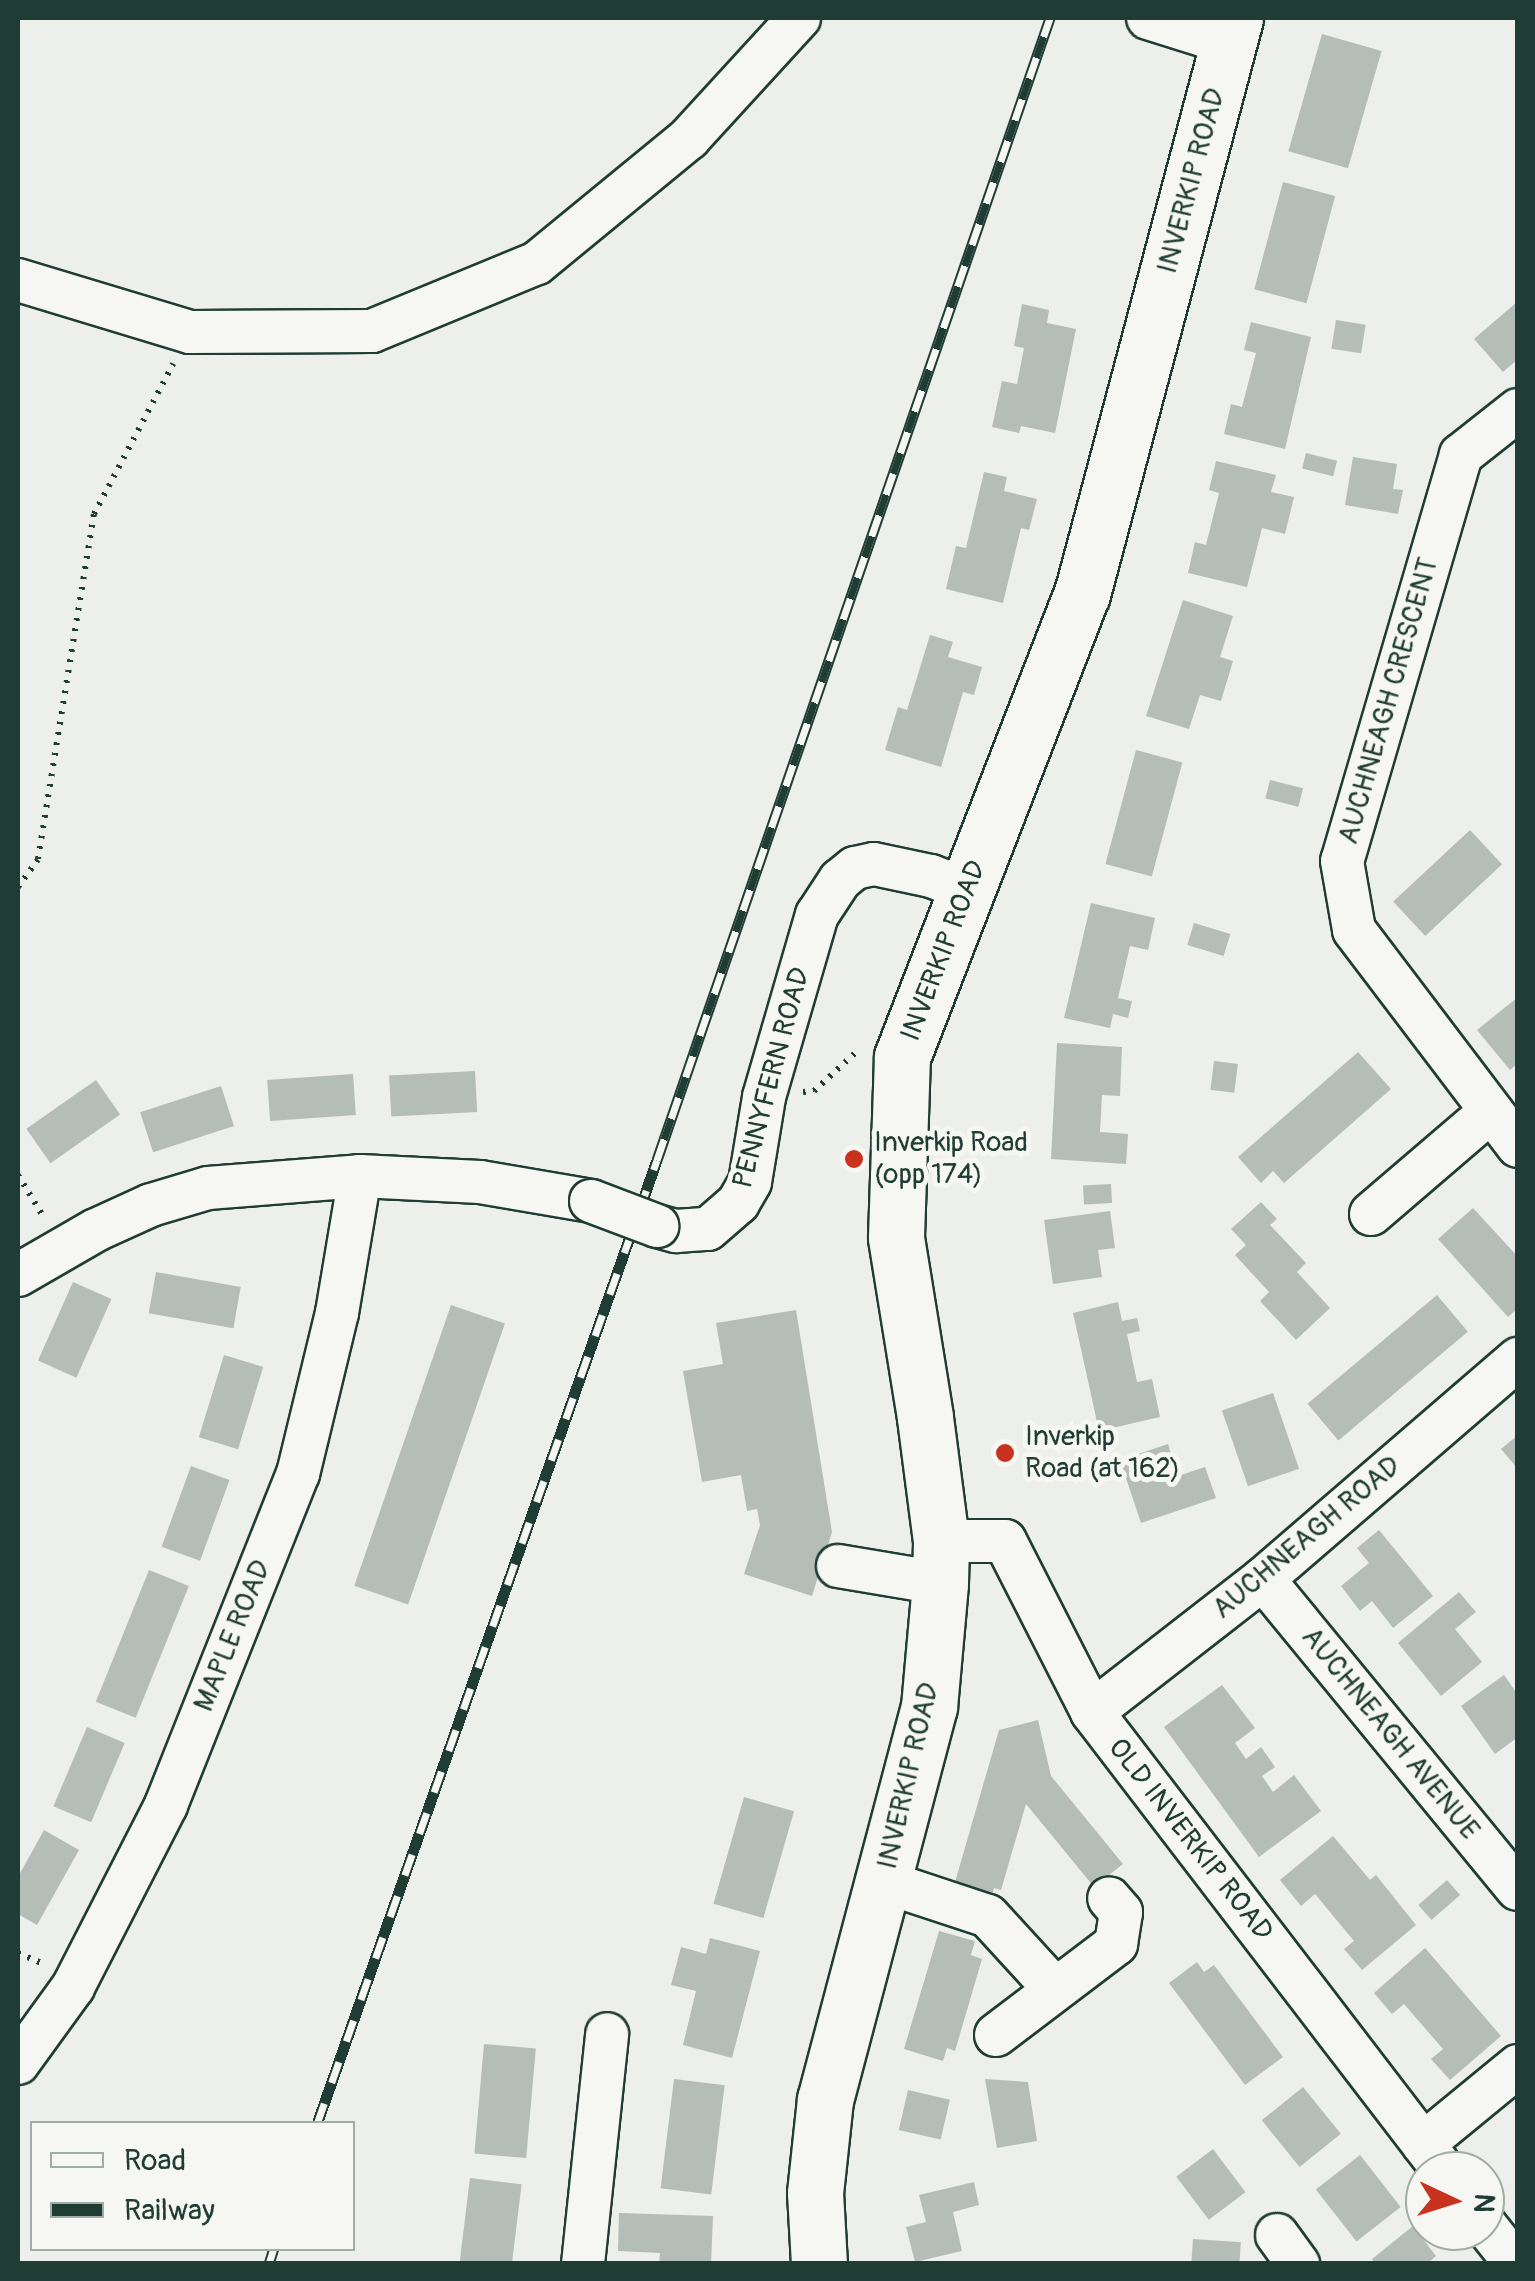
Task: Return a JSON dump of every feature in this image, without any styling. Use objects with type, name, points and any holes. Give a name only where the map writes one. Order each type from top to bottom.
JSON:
[{"type":"highway","name":"INVERKIP ROAD","points":[[820,2264],[815,2193],[824,2100],[929,1708],[941,1562],[896,1237],[905,1050],[1082,594],[1232,30]]},
{"type":"street","points":[[18,280],[190,332],[372,331],[537,263],[689,138],[799,18]]},
{"type":"street","points":[[1148,18],[1232,30]]},
{"type":"street","name":"AUCHNEAGH CRESCENT","points":[[1510,1136],[1354,930],[1342,862],[1461,455],[1518,410]]},
{"type":"street","name":"PENNYFERN ROAD","points":[[18,1276],[96,1230],[151,1205],[208,1188],[360,1176],[480,1182],[590,1202],[676,1231],[708,1229],[738,1203],[759,1153],[764,1097],[817,915],[840,880],[855,868],[874,864],[931,876],[968,890]]},
{"type":"street","points":[[1371,1214],[1510,1136]]},
{"type":"street","name":"MAPLE ROAD","points":[[18,2062],[73,1988],[166,1805],[298,1474],[337,1314],[360,1176]]},
{"type":"street","name":"AUCHNEAGH ROAD","points":[[1092,1712],[1263,1579],[1518,1359]]},
{"type":"street","name":"OLD INVERKIP ROAD","points":[[941,1562],[1004,1541],[1092,1712],[1429,2151]]},
{"type":"street","points":[[838,1566],[941,1562]]},
{"type":"street","name":"AUCHNEAGH AVENUE","points":[[1263,1579],[1518,1889]]},
{"type":"street","points":[[885,1882],[988,1916],[1055,1989]]},
{"type":"street","points":[[996,2035],[1116,1944],[1122,1912],[1109,1898]]},
{"type":"street","points":[[582,2264],[607,2034]]},
{"type":"street","points":[[1440,2151],[1518,2066]]},
{"type":"path","points":[[18,887],[38,859],[94,514],[190,332]]},
{"type":"path","points":[[764,1097],[814,1090],[859,1049],[905,1050]]},
{"type":"building","points":[[1322,34],[1382,51],[1348,168],[1288,151]]},
{"type":"building","points":[[1283,182],[1335,196],[1306,303],[1254,289]]},
{"type":"building","points":[[1518,301],[1518,359],[1503,372],[1474,339]]},
{"type":"building","points":[[1022,304],[1049,310],[1047,323],[1076,329],[1055,433],[1021,426],[1019,433],[992,427],[1002,381],[1017,384],[1024,348],[1014,346]]},
{"type":"building","points":[[1336,320],[1366,325],[1361,353],[1331,349]]},
{"type":"building","points":[[1251,322],[1311,337],[1285,449],[1224,434],[1231,404],[1242,407],[1256,353],[1244,350]]},
{"type":"building","points":[[1306,453],[1337,461],[1333,476],[1302,469]]},
{"type":"building","points":[[1353,457],[1397,464],[1393,489],[1403,490],[1398,514],[1345,505]]},
{"type":"building","points":[[1216,461],[1276,475],[1271,492],[1294,497],[1285,534],[1262,528],[1247,587],[1188,573],[1195,542],[1206,545],[1219,493],[1209,490]]},
{"type":"building","points":[[984,472],[1007,477],[1004,491],[1037,499],[1029,530],[1021,528],[1003,603],[946,589],[956,546],[966,548]]},
{"type":"building","points":[[1183,600],[1233,616],[1220,657],[1233,661],[1221,701],[1200,695],[1189,729],[1146,716]]},
{"type":"building","points":[[930,635],[953,642],[948,657],[982,667],[974,695],[963,692],[941,767],[885,750],[898,707],[907,710]]},
{"type":"building","points":[[1136,750],[1182,762],[1152,876],[1105,864]]},
{"type":"building","points":[[1270,780],[1303,788],[1298,807],[1265,798]]},
{"type":"building","points":[[1470,830],[1502,864],[1425,936],[1393,902]]},
{"type":"building","points":[[1091,903],[1155,918],[1148,950],[1130,946],[1118,998],[1132,1001],[1128,1018],[1113,1014],[1110,1028],[1064,1018]]},
{"type":"building","points":[[1194,923],[1230,934],[1224,956],[1187,945]]},
{"type":"building","points":[[1518,997],[1518,1063],[1510,1070],[1477,1030]]},
{"type":"building","points":[[1057,1043],[1122,1047],[1120,1096],[1102,1095],[1100,1132],[1128,1134],[1126,1164],[1051,1159]]},
{"type":"building","points":[[1358,1052],[1391,1089],[1284,1183],[1273,1171],[1261,1183],[1238,1157]]},
{"type":"building","points":[[1214,1061],[1238,1064],[1234,1093],[1210,1090]]},
{"type":"building","points":[[475,1071],[477,1112],[391,1116],[389,1076]]},
{"type":"building","points":[[353,1074],[356,1115],[270,1121],[267,1080]]},
{"type":"building","points":[[96,1080],[120,1114],[50,1163],[26,1129]]},
{"type":"building","points":[[221,1086],[234,1126],[153,1152],[140,1112]]},
{"type":"building","points":[[1111,1184],[1112,1203],[1084,1204],[1083,1185]]},
{"type":"building","points":[[1261,1202],[1277,1219],[1270,1225],[1306,1263],[1297,1272],[1330,1308],[1296,1340],[1260,1301],[1269,1292],[1235,1255],[1246,1245],[1231,1229]]},
{"type":"building","points":[[1473,1208],[1518,1257],[1518,1308],[1508,1317],[1438,1239]]},
{"type":"building","points":[[1110,1211],[1115,1248],[1098,1250],[1102,1277],[1053,1284],[1044,1220]]},
{"type":"building","points":[[156,1272],[241,1287],[233,1328],[149,1313]]},
{"type":"building","points":[[73,1282],[111,1299],[76,1378],[38,1361]]},
{"type":"building","points":[[1437,1295],[1468,1332],[1338,1440],[1308,1404]]},
{"type":"building","points":[[1118,1302],[1122,1321],[1137,1318],[1140,1331],[1127,1334],[1137,1382],[1152,1379],[1160,1417],[1099,1431],[1073,1313]]},
{"type":"building","points":[[451,1305],[505,1324],[408,1604],[354,1586]]},
{"type":"building","points":[[796,1310],[832,1532],[812,1596],[744,1574],[760,1525],[757,1509],[747,1511],[741,1475],[702,1482],[683,1371],[723,1364],[716,1323]]},
{"type":"building","points":[[224,1355],[263,1367],[238,1449],[199,1437]]},
{"type":"building","points":[[1273,1393],[1299,1469],[1248,1486],[1222,1411]]},
{"type":"building","points":[[1518,1435],[1518,1469],[1501,1449]]},
{"type":"building","points":[[1168,1444],[1178,1476],[1205,1467],[1216,1498],[1141,1523],[1120,1460]]},
{"type":"building","points":[[191,1466],[230,1480],[200,1561],[162,1547]]},
{"type":"building","points":[[1379,1530],[1433,1596],[1393,1628],[1372,1601],[1360,1611],[1341,1586],[1369,1563],[1357,1548]]},
{"type":"building","points":[[149,1570],[189,1586],[136,1718],[96,1702]]},
{"type":"building","points":[[1459,1592],[1476,1612],[1455,1629],[1482,1662],[1441,1696],[1398,1643]]},
{"type":"building","points":[[1504,1675],[1518,1695],[1518,1737],[1495,1754],[1461,1706]]},
{"type":"building","points":[[1222,1685],[1255,1728],[1235,1743],[1246,1759],[1261,1747],[1275,1767],[1262,1776],[1273,1792],[1294,1775],[1321,1811],[1259,1857],[1164,1727]]},
{"type":"building","points":[[1038,1720],[1051,1776],[1123,1864],[1094,1887],[1026,1804],[1001,1890],[994,1888],[991,1900],[953,1889],[999,1730]]},
{"type":"building","points":[[87,1727],[125,1743],[91,1822],[53,1806]]},
{"type":"building","points":[[744,1797],[794,1811],[763,1918],[713,1904]]},
{"type":"building","points":[[44,1830],[79,1850],[37,1925],[18,1914],[18,1877]]},
{"type":"building","points":[[1333,1836],[1370,1880],[1376,1875],[1416,1925],[1362,1970],[1344,1949],[1354,1941],[1315,1894],[1301,1906],[1280,1880]]},
{"type":"building","points":[[1447,1880],[1460,1895],[1431,1920],[1418,1905]]},
{"type":"building","points":[[939,1931],[975,1941],[971,1955],[982,1959],[955,2051],[947,2048],[943,2061],[904,2049]]},
{"type":"building","points":[[710,1938],[760,1951],[732,2058],[683,2045],[696,1991],[671,1985],[681,1947],[706,1954]]},
{"type":"building","points":[[1425,1948],[1501,2036],[1450,2080],[1431,2059],[1443,2049],[1404,2004],[1392,2014],[1374,1993]]},
{"type":"building","points":[[1197,1962],[1204,1972],[1214,1965],[1283,2057],[1245,2085],[1169,1983]]},
{"type":"building","points":[[484,2044],[536,2049],[526,2158],[474,2154]]},
{"type":"building","points":[[674,2079],[725,2085],[711,2194],[661,2188]]},
{"type":"building","points":[[985,2079],[1028,2082],[1037,2141],[997,2148]]},
{"type":"building","points":[[1303,2087],[1341,2134],[1300,2167],[1262,2120]]},
{"type":"building","points":[[908,2090],[950,2100],[941,2140],[899,2130]]},
{"type":"building","points":[[1213,2149],[1245,2192],[1209,2220],[1176,2177]]},
{"type":"building","points":[[1360,2155],[1401,2207],[1357,2241],[1316,2189]]},
{"type":"building","points":[[470,2178],[522,2184],[512,2264],[460,2263]]},
{"type":"building","points":[[974,2182],[979,2205],[953,2212],[962,2251],[915,2262],[906,2227],[926,2222],[919,2195]]},
{"type":"building","points":[[619,2213],[713,2216],[711,2264],[659,2264],[660,2253],[618,2251]]},
{"type":"building","points":[[1405,2232],[1405,2251],[1432,2251],[1436,2256],[1427,2264],[1375,2264],[1372,2259]]},
{"type":"building","points":[[1193,2239],[1241,2242],[1239,2264],[1191,2264]]},
{"type":"railway","points":[[318,2121],[657,1160],[1050,18]]},
{"type":"railway","points":[[269,2264],[273,2251]]},
{"type":"place","name":"Inverkip Road (opp 174)","points":[[854,1159]]},
{"type":"place","name":"Inverkip Road (at 162)","points":[[1005,1453]]}]
